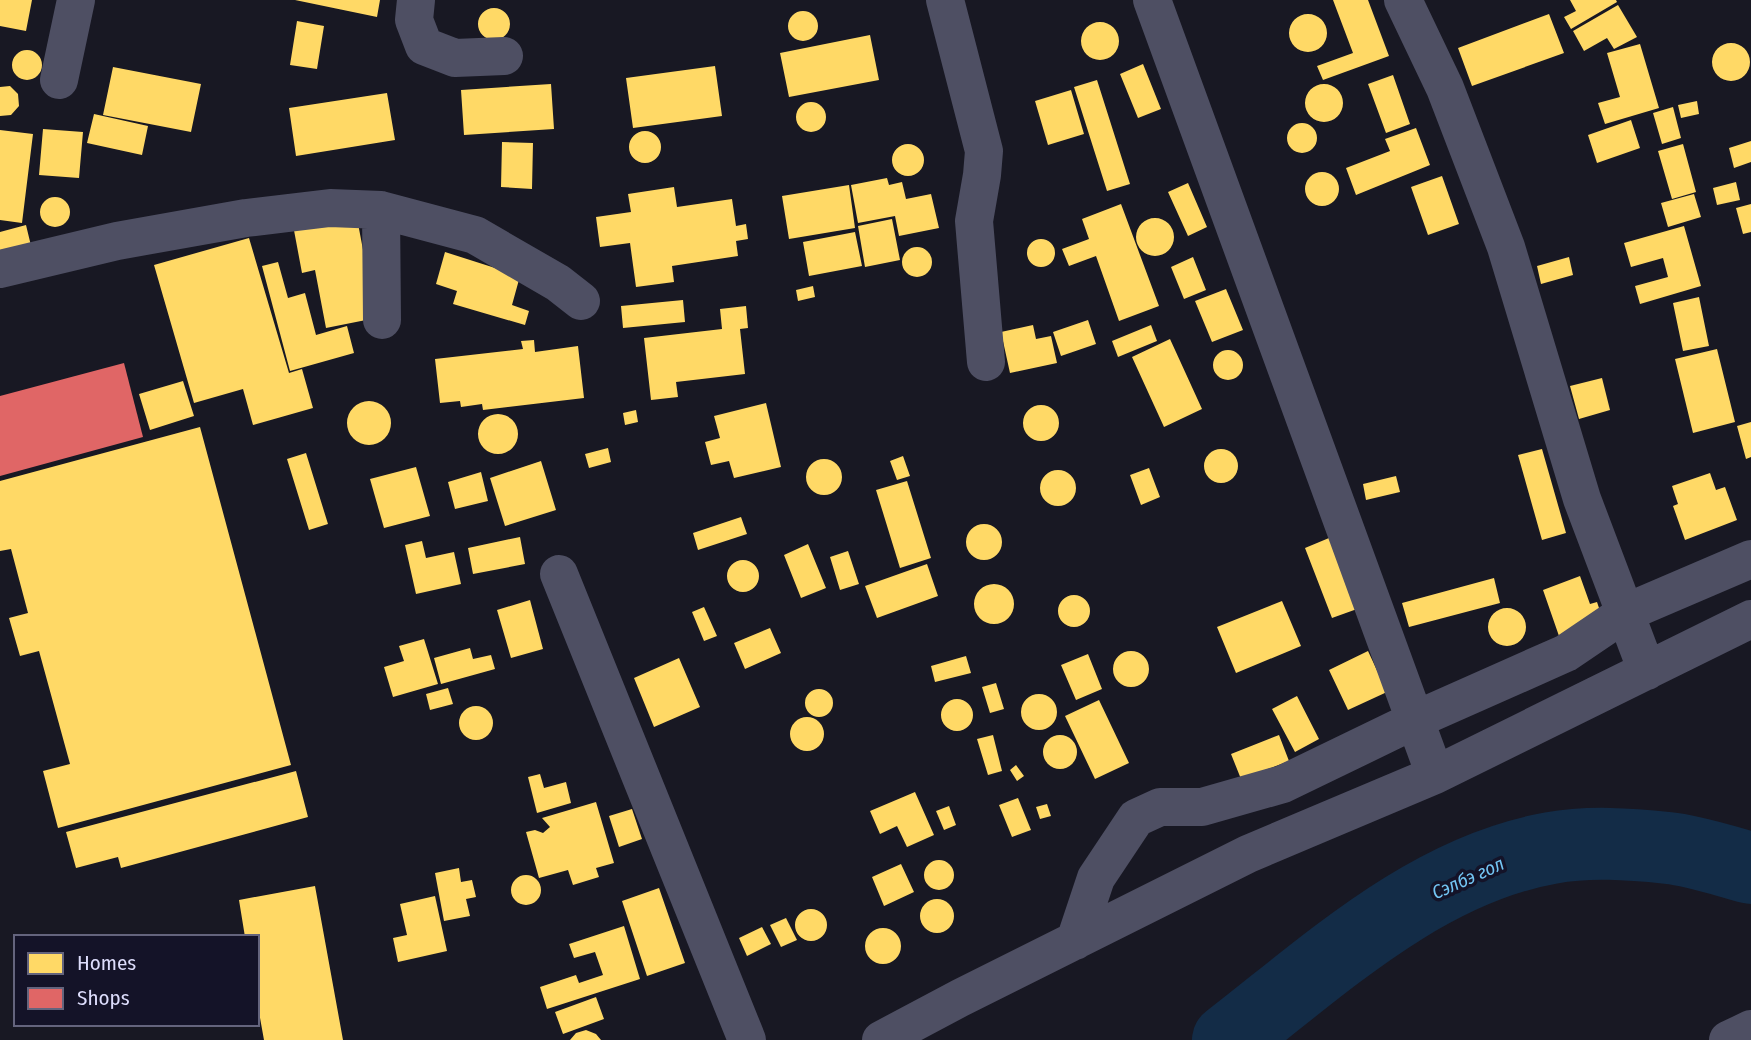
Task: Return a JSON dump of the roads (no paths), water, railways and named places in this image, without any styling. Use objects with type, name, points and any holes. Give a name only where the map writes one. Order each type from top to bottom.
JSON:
[{"type":"street","points":[[59,80],[76,0]]},
{"type":"street","points":[[416,0],[414,20],[424,46],[455,58],[504,56]]},
{"type":"street","points":[[944,0],[984,151],[974,221],[986,362]]},
{"type":"street","points":[[1152,0],[1435,775]]},
{"type":"street","points":[[1403,0],[1445,88],[1506,247],[1582,499],[1647,671]]},
{"type":"street","points":[[0,269],[117,241],[246,218],[330,208],[381,210],[474,235],[558,283],[580,301]]},
{"type":"street","points":[[381,210],[382,320]]},
{"type":"street","points":[[1074,941],[1096,878],[1136,818],[1160,807],[1202,807],[1283,783],[1415,720],[1566,653],[1625,613],[1751,559]]},
{"type":"street","points":[[559,574],[747,1040]]},
{"type":"street","points":[[881,1040],[1248,854],[1435,775],[1751,619]]},
{"type":"street","points":[[1728,1040],[1751,1029]]},
{"type":"waterway","name":"Сэлбэ гол","points":[[1228,1040],[1379,924],[1461,877],[1505,859],[1580,844],[1639,845],[1678,849],[1751,868]]}]
